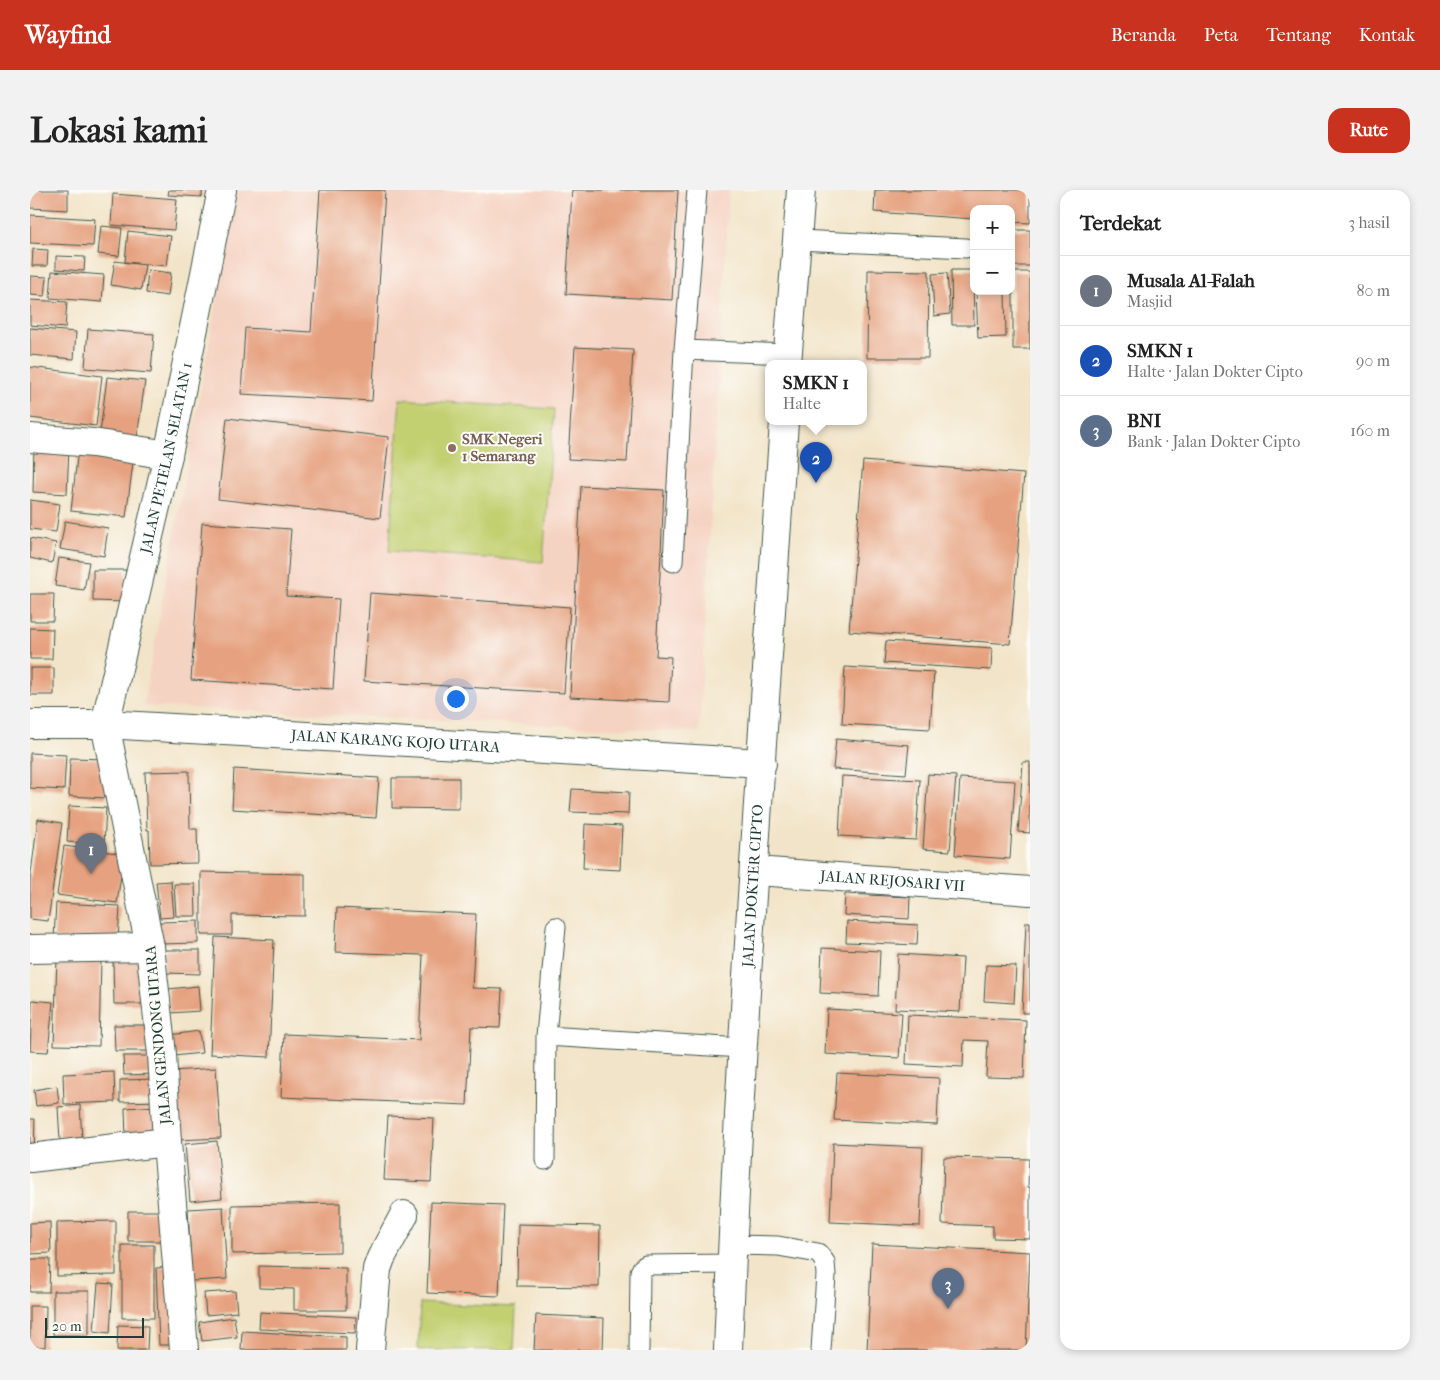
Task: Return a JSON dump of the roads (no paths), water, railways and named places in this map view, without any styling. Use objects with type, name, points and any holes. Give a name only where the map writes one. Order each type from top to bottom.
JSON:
[{"type":"main road","name":"JALAN PETELAN SELATAN 1","points":[[105,724],[168,455],[222,190]]},
{"type":"main road","points":[[788,359],[801,190]]},
{"type":"main road","name":"JALAN DOKTER CIPTO","points":[[728,1350],[742,1048],[784,425]]},
{"type":"main road","points":[[30,438],[93,443],[168,455]]},
{"type":"main road","name":"JALAN KARANG KOJO UTARA","points":[[30,724],[105,724],[762,763]]},
{"type":"main road","name":"JALAN GENDONG UTARA","points":[[105,724],[150,947],[162,1054],[167,1142],[184,1350]]},
{"type":"main road","name":"JALAN REJOSARI VII","points":[[755,871],[1030,891]]},
{"type":"main road","points":[[30,949],[150,947]]},
{"type":"main road","points":[[30,1158],[167,1142]]},
{"type":"main road","points":[[370,1350],[377,1269],[404,1215]]},
{"type":"lane","points":[[673,562],[684,350],[697,190]]},
{"type":"lane","points":[[798,240],[966,248]]},
{"type":"lane","points":[[684,350],[788,359]]},
{"type":"lane","points":[[545,1160],[546,1036],[556,927]]},
{"type":"lane","points":[[546,1036],[742,1048]]},
{"type":"lane","points":[[639,1350],[640,1272],[646,1265],[732,1255],[778,1246],[818,1253],[825,1262],[826,1275],[820,1350]]},
{"type":"place","name":"SMK Negeri 1 Semarang","points":[[452,448]]},
{"type":"place","name":"SMKN 1","points":[[816,483]]},
{"type":"place","name":"Musala Al-Falah","points":[[91,874]]},
{"type":"place","name":"BNI","points":[[948,1309]]}]
